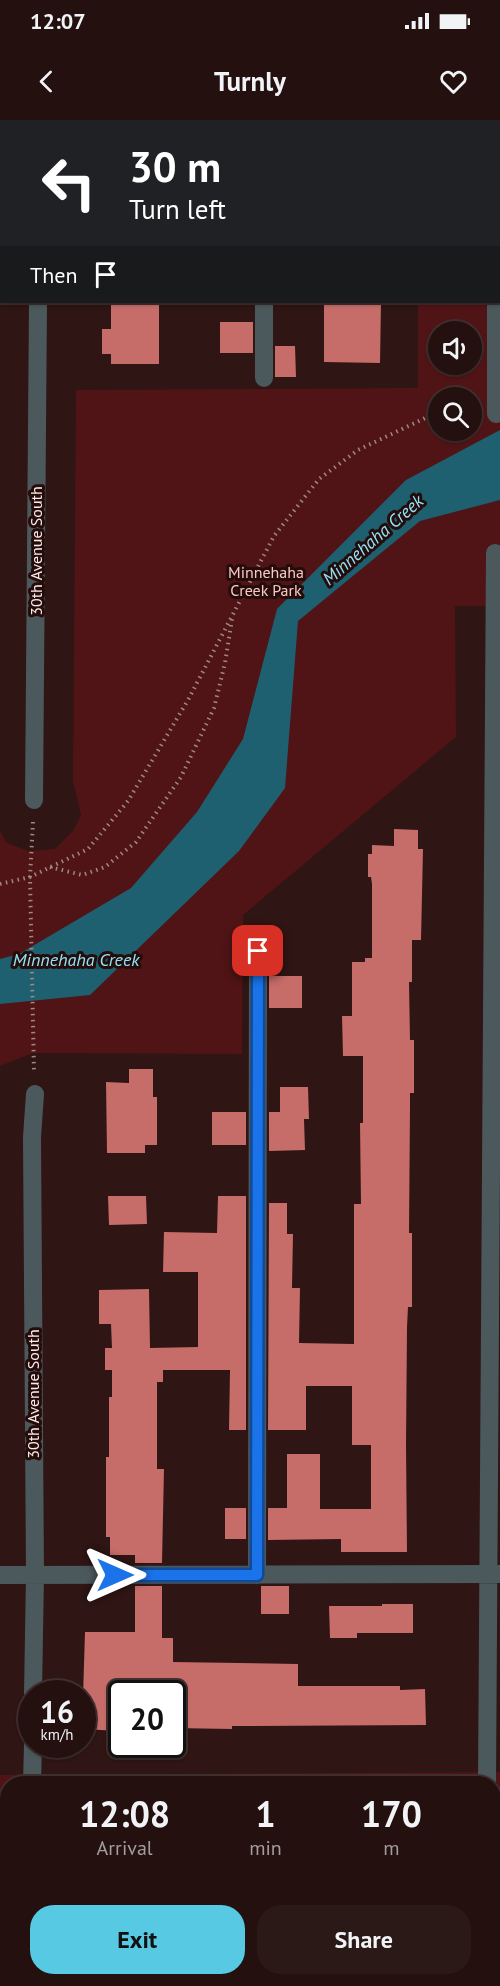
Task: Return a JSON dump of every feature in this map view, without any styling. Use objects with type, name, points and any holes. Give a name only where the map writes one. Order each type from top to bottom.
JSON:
[{"type":"street","name":"30th Avenue South","points":[[34,800],[38,303]]},
{"type":"street","points":[[264,303],[264,378]]},
{"type":"street","points":[[496,303],[496,414]]},
{"type":"street","points":[[487,1776],[493,1574],[496,1044],[495,554]]},
{"type":"street","points":[[257,1575],[258,951]]},
{"type":"street","name":"30th Avenue South","points":[[33,1680],[35,1575],[32,1137],[35,1094]]},
{"type":"street","points":[[0,1575],[493,1574]]},
{"type":"street","points":[[32,1776],[33,1758]]},
{"type":"path","points":[[1,884],[30,877],[88,849],[128,801],[188,700],[274,536],[319,479],[358,450],[428,416]]},
{"type":"path","points":[[49,867],[82,875],[105,867],[136,842],[181,777],[214,708],[233,615]]},
{"type":"path","points":[[34,800],[30,877],[35,1094]]},
{"type":"green space","name":"Minnehaha Creek Park","points":[[418,303],[500,303],[500,606],[455,606],[456,737],[243,915],[242,1054],[33,1053],[0,1066],[0,831],[7,843],[28,851],[55,849],[73,831],[81,815],[73,781],[76,390],[418,388]]},
{"type":"green space","points":[[500,1772],[500,1776],[0,1775]]},
{"type":"water","name":"Minnehaha Creek","points":[[500,430],[500,500],[420,521],[298,621],[285,788],[239,851],[90,995],[0,1004],[0,959],[19,954],[131,888],[197,812],[243,739],[277,609],[406,480]]},
{"type":"building","points":[[111,303],[159,303],[159,364],[111,364],[111,354],[102,354],[102,329],[111,329]]},
{"type":"building","points":[[324,303],[381,303],[380,363],[324,362]]},
{"type":"building","points":[[220,322],[253,322],[253,353],[220,353]]},
{"type":"building","points":[[275,346],[295,346],[296,377],[275,377]]},
{"type":"building","points":[[394,829],[418,830],[418,849],[423,849],[421,940],[412,940],[412,982],[409,982],[410,1040],[414,1040],[414,1093],[410,1093],[409,1233],[412,1233],[412,1307],[408,1307],[407,1327],[407,1552],[341,1552],[341,1539],[268,1540],[268,1508],[287,1508],[287,1454],[320,1454],[320,1509],[371,1509],[371,1445],[352,1445],[352,1386],[306,1386],[306,1430],[268,1430],[269,1203],[287,1203],[287,1234],[293,1234],[292,1288],[300,1288],[299,1343],[354,1344],[354,1204],[361,1204],[360,1123],[363,1123],[363,1056],[343,1056],[342,1016],[352,1016],[352,962],[365,962],[365,958],[372,958],[372,884],[371,877],[368,877],[368,854],[372,854],[372,845],[394,846]]},
{"type":"building","points":[[269,976],[302,976],[302,1008],[269,1008]]},
{"type":"building","points":[[129,1069],[153,1069],[153,1097],[157,1097],[157,1145],[145,1145],[145,1153],[107,1153],[106,1082],[129,1083]]},
{"type":"building","points":[[280,1087],[308,1087],[309,1119],[304,1119],[305,1150],[269,1151],[269,1112],[280,1112]]},
{"type":"building","points":[[212,1112],[246,1112],[246,1145],[212,1145]]},
{"type":"building","points":[[108,1196],[146,1196],[147,1224],[109,1225]]},
{"type":"building","points":[[218,1196],[246,1196],[246,1430],[229,1430],[230,1370],[163,1370],[163,1382],[157,1382],[157,1469],[164,1469],[162,1563],[135,1563],[135,1555],[110,1555],[110,1537],[106,1537],[106,1457],[109,1457],[109,1397],[112,1397],[112,1370],[105,1370],[105,1348],[112,1348],[111,1324],[99,1324],[99,1290],[149,1289],[150,1348],[198,1347],[198,1272],[163,1272],[164,1232],[217,1233]]},
{"type":"building","points":[[225,1508],[246,1508],[246,1539],[225,1539]]},
{"type":"building","points":[[135,1586],[162,1586],[162,1638],[173,1638],[173,1662],[298,1664],[298,1686],[400,1686],[400,1690],[425,1689],[426,1725],[186,1728],[186,1680],[108,1680],[108,1730],[96,1730],[96,1680],[84,1680],[85,1632],[135,1632]]},
{"type":"building","points":[[261,1586],[289,1586],[289,1614],[261,1614]]},
{"type":"building","points":[[382,1604],[413,1604],[413,1633],[357,1633],[357,1638],[330,1638],[329,1606],[382,1606]]},
{"type":"route","points":[[115,1575],[257,1575],[258,951]]}]
